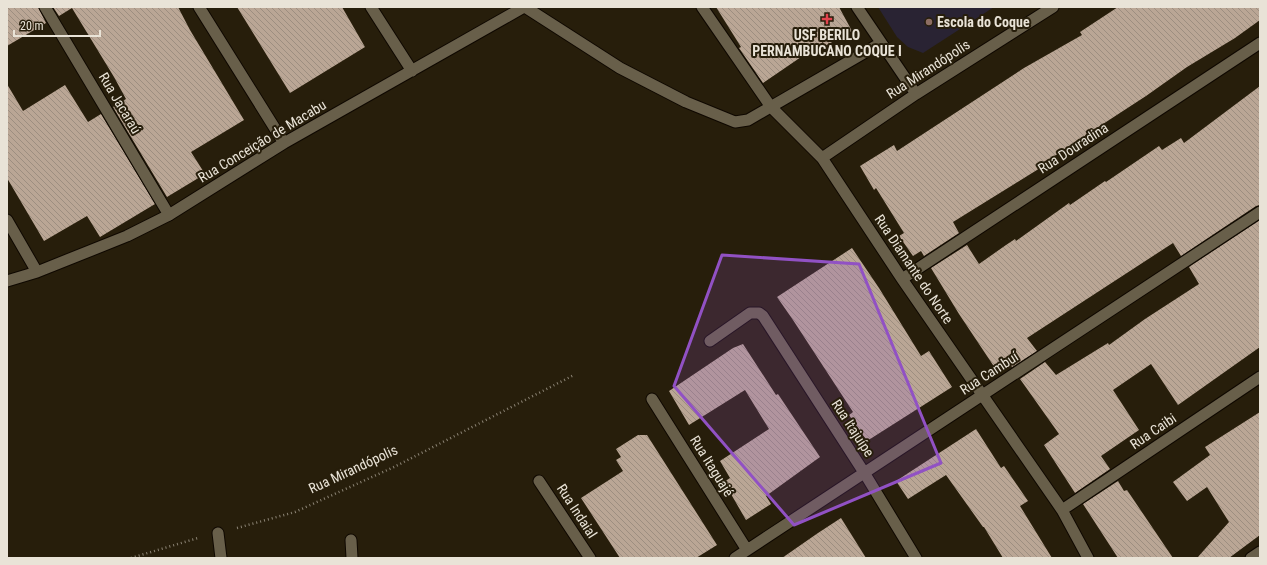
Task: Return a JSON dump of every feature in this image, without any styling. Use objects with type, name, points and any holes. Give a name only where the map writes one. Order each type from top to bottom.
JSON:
[{"type":"street","name":"Rua Jacaraú","points":[[45,7],[169,215]]},
{"type":"street","points":[[199,7],[284,143]]},
{"type":"street","points":[[371,7],[412,71]]},
{"type":"street","name":"Rua Conceição de Macabu","points":[[7,281],[37,272],[127,236],[169,215],[284,143],[524,7],[620,68],[686,102],[735,122],[748,120],[771,107]]},
{"type":"street","name":"Rua Diamante do Norte","points":[[702,7],[771,107],[822,158],[902,279],[1062,510],[1088,558]]},
{"type":"street","points":[[857,7],[916,94]]},
{"type":"street","name":"Rua Mirandópolis","points":[[822,158],[916,94],[1053,7]]},
{"type":"street","points":[[771,107],[881,43]]},
{"type":"street","name":"Rua Douradina","points":[[902,279],[1260,43]]},
{"type":"street","name":"Rua Cambuí","points":[[735,558],[865,474],[1260,212]]},
{"type":"street","points":[[7,220],[37,272]]},
{"type":"street","name":"Rua Itajuípe","points":[[710,341],[750,313],[759,313],[763,316],[865,474],[916,558]]},
{"type":"street","name":"Rua Caibi","points":[[1062,510],[1260,377]]},
{"type":"street","name":"Rua Itaguajé","points":[[652,399],[747,550]]},
{"type":"street","name":"Rua Indaial","points":[[539,481],[590,558]]},
{"type":"street","points":[[218,533],[222,558]]},
{"type":"street","points":[[351,540],[352,558]]},
{"type":"street","points":[[1251,558],[1260,552]]},
{"type":"path","name":"Rua Mirandópolis","points":[[131,558],[295,512],[394,467],[574,375]]},
{"type":"highlighted area","points":[[722,255],[859,264],[941,463],[794,525],[674,386]]},
{"type":"shaded area","name":"Escola do Coque","points":[[878,7],[994,7],[923,53],[908,47],[897,37]]},
{"type":"building","points":[[7,7],[38,7],[46,23],[7,46]]},
{"type":"building","points":[[53,7],[178,7],[190,30],[244,120],[191,152],[205,174],[167,197],[113,107],[126,99],[114,77],[72,8],[59,16]]},
{"type":"building","points":[[237,7],[342,7],[365,47],[290,93]]},
{"type":"building","points":[[716,7],[839,7],[852,31],[825,46],[823,42],[763,83],[739,48],[741,47]]},
{"type":"building","points":[[1118,7],[1260,7],[1260,20],[1235,38],[1187,67],[1146,96],[1044,163],[1045,165],[953,222],[959,233],[924,256],[921,251],[913,256],[899,236],[904,233],[876,188],[874,190],[860,166],[894,145],[897,151],[1024,68],[1082,35],[1080,32]]},
{"type":"building","points":[[7,84],[23,111],[65,85],[88,122],[101,114],[155,204],[100,237],[87,216],[44,241],[7,178]]},
{"type":"building","points":[[1260,86],[1260,205],[1256,206],[1181,256],[1173,243],[1027,338],[1037,351],[1012,367],[1007,360],[995,368],[959,314],[931,268],[967,245],[979,264],[1015,239],[1016,241],[1069,203],[1070,205],[1159,146],[1162,150],[1181,138],[1184,143]]},
{"type":"building","points":[[1260,220],[1260,347],[1178,405],[1151,364],[1113,390],[1139,430],[1101,456],[1110,469],[1075,493],[1044,445],[1059,434],[1020,379],[1045,362],[1056,375],[1108,343],[1109,345],[1145,319],[1199,284],[1189,267]]},
{"type":"building","points":[[852,248],[879,288],[921,356],[929,351],[952,387],[867,441],[849,415],[853,412],[777,297]]},
{"type":"building","points":[[743,344],[776,395],[778,394],[820,457],[766,496],[771,504],[746,520],[724,482],[730,478],[720,461],[769,429],[745,390],[689,425],[669,391],[733,348]]},
{"type":"building","points":[[1260,412],[1260,535],[1229,558],[1197,558],[1229,522],[1207,487],[1187,501],[1173,482],[1210,455],[1205,447]]},
{"type":"building","points":[[976,429],[1001,468],[1004,466],[1028,501],[1020,506],[1052,558],[1003,558],[984,527],[946,475],[908,499],[896,481]]},
{"type":"building","points":[[638,435],[647,435],[717,545],[696,558],[620,558],[581,498],[623,471],[616,460],[621,457],[616,449]]},
{"type":"building","points":[[1118,481],[1124,491],[1127,490],[1173,558],[1118,558],[1083,504]]},
{"type":"building","points":[[841,518],[866,558],[782,558],[818,533]]},
{"type":"place","name":"USF BERILO PERNAMBUCANO COQUE I","points":[[827,19]]},
{"type":"place","name":"Escola do Coque","points":[[929,22]]}]
